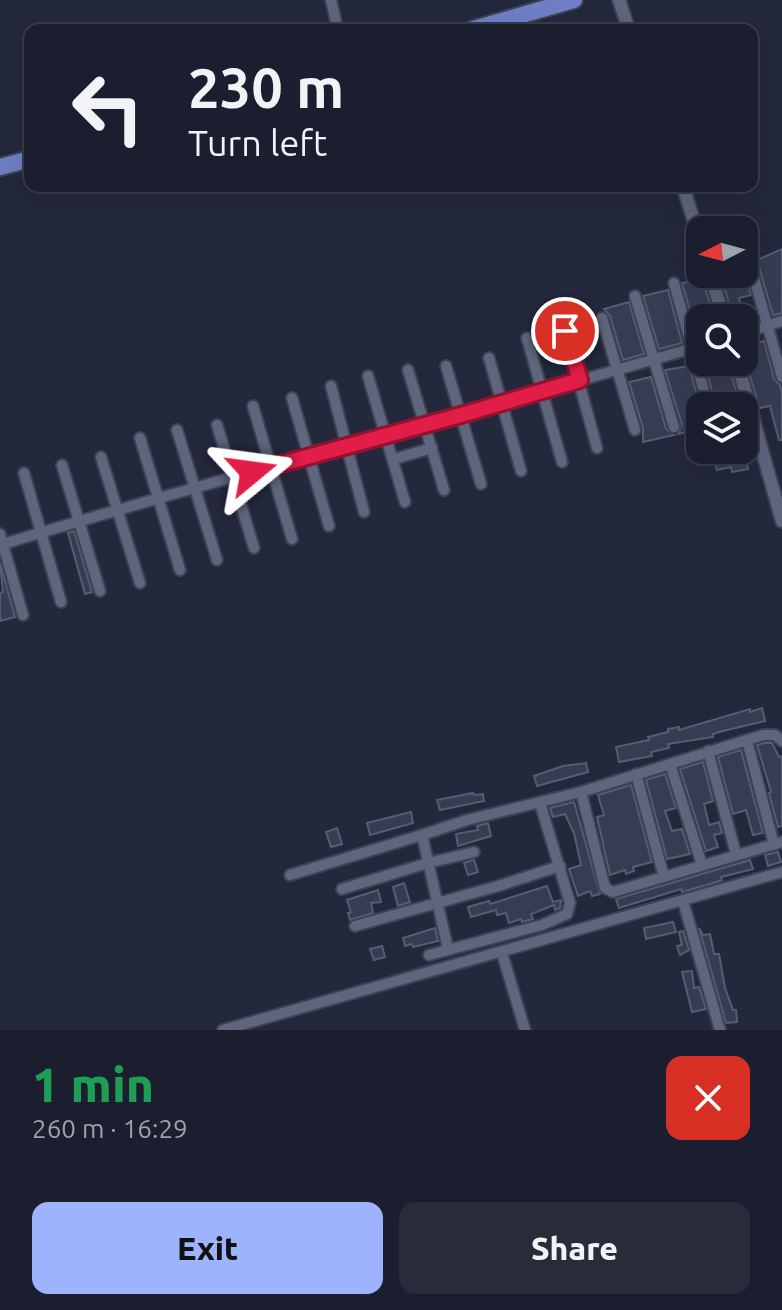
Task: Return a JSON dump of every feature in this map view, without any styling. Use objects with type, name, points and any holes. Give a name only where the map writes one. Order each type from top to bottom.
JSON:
[{"type":"main road","points":[[491,24],[574,0]]},
{"type":"main road","points":[[0,167],[24,161]]},
{"type":"street","points":[[331,0],[337,24]]},
{"type":"street","points":[[619,0],[627,24]]},
{"type":"street","points":[[685,192],[692,216]]},
{"type":"street","points":[[674,283],[686,318]]},
{"type":"street","points":[[757,288],[782,377]]},
{"type":"street","points":[[635,296],[674,427]]},
{"type":"street","points":[[602,318],[635,430]]},
{"type":"street","points":[[758,329],[782,321]]},
{"type":"street","points":[[565,331],[597,448]]},
{"type":"street","points":[[527,338],[562,462]]},
{"type":"street","points":[[23,615],[1,541],[117,512],[686,351]]},
{"type":"street","points":[[489,358],[521,471]]},
{"type":"street","points":[[446,366],[481,484]]},
{"type":"street","points":[[408,370],[444,490]]},
{"type":"street","points":[[368,376],[405,502]]},
{"type":"street","points":[[741,376],[782,521]]},
{"type":"street","points":[[331,386],[364,512]]},
{"type":"street","points":[[292,398],[329,526]]},
{"type":"street","points":[[253,406],[292,539]]},
{"type":"street","points":[[217,425],[254,548]]},
{"type":"street","points":[[177,430],[217,560]]},
{"type":"street","points":[[140,438],[180,570]]},
{"type":"street","points":[[394,459],[432,448]]},
{"type":"street","points":[[101,457],[140,583]]},
{"type":"street","points":[[62,465],[100,591]]},
{"type":"street","points":[[24,473],[61,602]]},
{"type":"street","points":[[290,875],[467,820],[581,792],[747,740],[770,734],[779,736],[782,741]]},
{"type":"street","points":[[581,792],[605,888],[613,892],[778,843],[747,740]]},
{"type":"street","points":[[708,751],[736,854]]},
{"type":"street","points":[[670,764],[702,865]]},
{"type":"street","points":[[636,774],[664,877]]},
{"type":"street","points":[[429,955],[542,925],[567,914],[570,903],[540,803]]},
{"type":"street","points":[[422,835],[448,949]]},
{"type":"street","points":[[342,889],[474,852]]},
{"type":"street","points":[[355,926],[560,866]]},
{"type":"street","points":[[223,1030],[782,872]]},
{"type":"street","points":[[683,901],[720,1030]]},
{"type":"street","points":[[502,953],[525,1030]]},
{"type":"building","points":[[782,249],[782,313],[773,315],[758,260]]},
{"type":"building","points":[[686,282],[686,288],[705,288],[710,304],[688,304],[682,283]]},
{"type":"building","points":[[725,288],[749,288],[751,295],[739,298],[741,304],[729,304]]},
{"type":"building","points":[[668,290],[682,343],[659,349],[643,296]]},
{"type":"building","points":[[629,302],[644,354],[623,360],[610,316],[604,309]]},
{"type":"building","points":[[764,341],[774,379],[782,393],[782,440],[779,440],[770,406],[760,408],[758,392],[755,392],[750,376],[758,376],[758,342]]},
{"type":"building","points":[[686,366],[686,376],[692,376],[696,392],[686,392],[686,432],[678,434],[682,425],[665,370]]},
{"type":"building","points":[[708,376],[732,376],[736,392],[712,392]]},
{"type":"building","points":[[651,377],[666,429],[674,435],[643,442],[643,428],[629,382]]},
{"type":"building","points":[[715,464],[747,464],[748,469],[732,472],[731,467],[717,470]]},
{"type":"building","points":[[74,531],[92,592],[85,594],[68,533]]},
{"type":"building","points":[[0,563],[15,617],[0,621],[0,593],[3,592]]},
{"type":"building","points":[[762,708],[765,721],[719,732],[713,737],[668,744],[669,748],[651,752],[652,756],[619,762],[616,747],[649,740],[648,737],[668,732],[668,729],[679,727],[679,730]]},
{"type":"building","points":[[772,743],[779,757],[782,756],[782,826],[778,827],[757,745]]},
{"type":"building","points":[[741,750],[763,833],[753,835],[746,810],[733,814],[718,757]]},
{"type":"building","points":[[703,762],[713,801],[704,804],[709,825],[719,822],[722,833],[714,835],[718,847],[706,851],[680,769]]},
{"type":"building","points":[[586,763],[588,772],[537,786],[534,776],[563,766]]},
{"type":"building","points":[[665,774],[676,808],[665,811],[672,831],[682,829],[690,854],[667,859],[646,780]]},
{"type":"building","points":[[631,785],[652,862],[633,867],[634,871],[626,874],[625,870],[610,875],[597,817],[604,815],[598,795]]},
{"type":"building","points":[[483,794],[484,801],[440,810],[437,800]]},
{"type":"building","points":[[574,802],[600,894],[592,896],[590,891],[578,896],[569,869],[581,865],[574,833],[565,814],[553,817],[550,808]]},
{"type":"building","points":[[411,812],[413,823],[370,835],[367,823]]},
{"type":"building","points":[[488,823],[491,836],[458,846],[456,834],[478,830],[477,826]]},
{"type":"building","points":[[337,828],[342,844],[331,847],[326,832]]},
{"type":"building","points":[[778,852],[781,862],[768,866],[765,855]]},
{"type":"building","points":[[474,860],[478,872],[468,875],[464,863]]},
{"type":"building","points":[[750,860],[753,869],[721,877],[722,880],[713,883],[682,892],[681,889],[619,908],[616,899]]},
{"type":"building","points":[[404,883],[410,902],[398,906],[393,887]]},
{"type":"building","points":[[547,886],[553,902],[561,900],[560,908],[555,910],[554,905],[531,914],[533,919],[522,922],[521,919],[509,923],[506,913],[497,915],[496,910],[471,917],[468,907],[489,901],[490,904]]},
{"type":"building","points":[[378,890],[381,902],[371,903],[373,913],[350,920],[347,900]]},
{"type":"building","points":[[673,922],[676,932],[646,939],[644,928]]},
{"type":"building","points":[[435,928],[438,941],[405,946],[403,938]]},
{"type":"building","points":[[699,928],[703,935],[710,934],[714,954],[719,954],[725,988],[733,1010],[736,1010],[737,1022],[726,1023]]},
{"type":"building","points":[[683,931],[689,950],[680,955],[677,946],[682,945],[679,932]]},
{"type":"building","points":[[382,946],[385,957],[374,960],[370,949]]},
{"type":"building","points":[[692,971],[694,988],[699,987],[706,1009],[692,1012],[682,972]]},
{"type":"route","points":[[252,472],[580,380],[565,331]]}]
